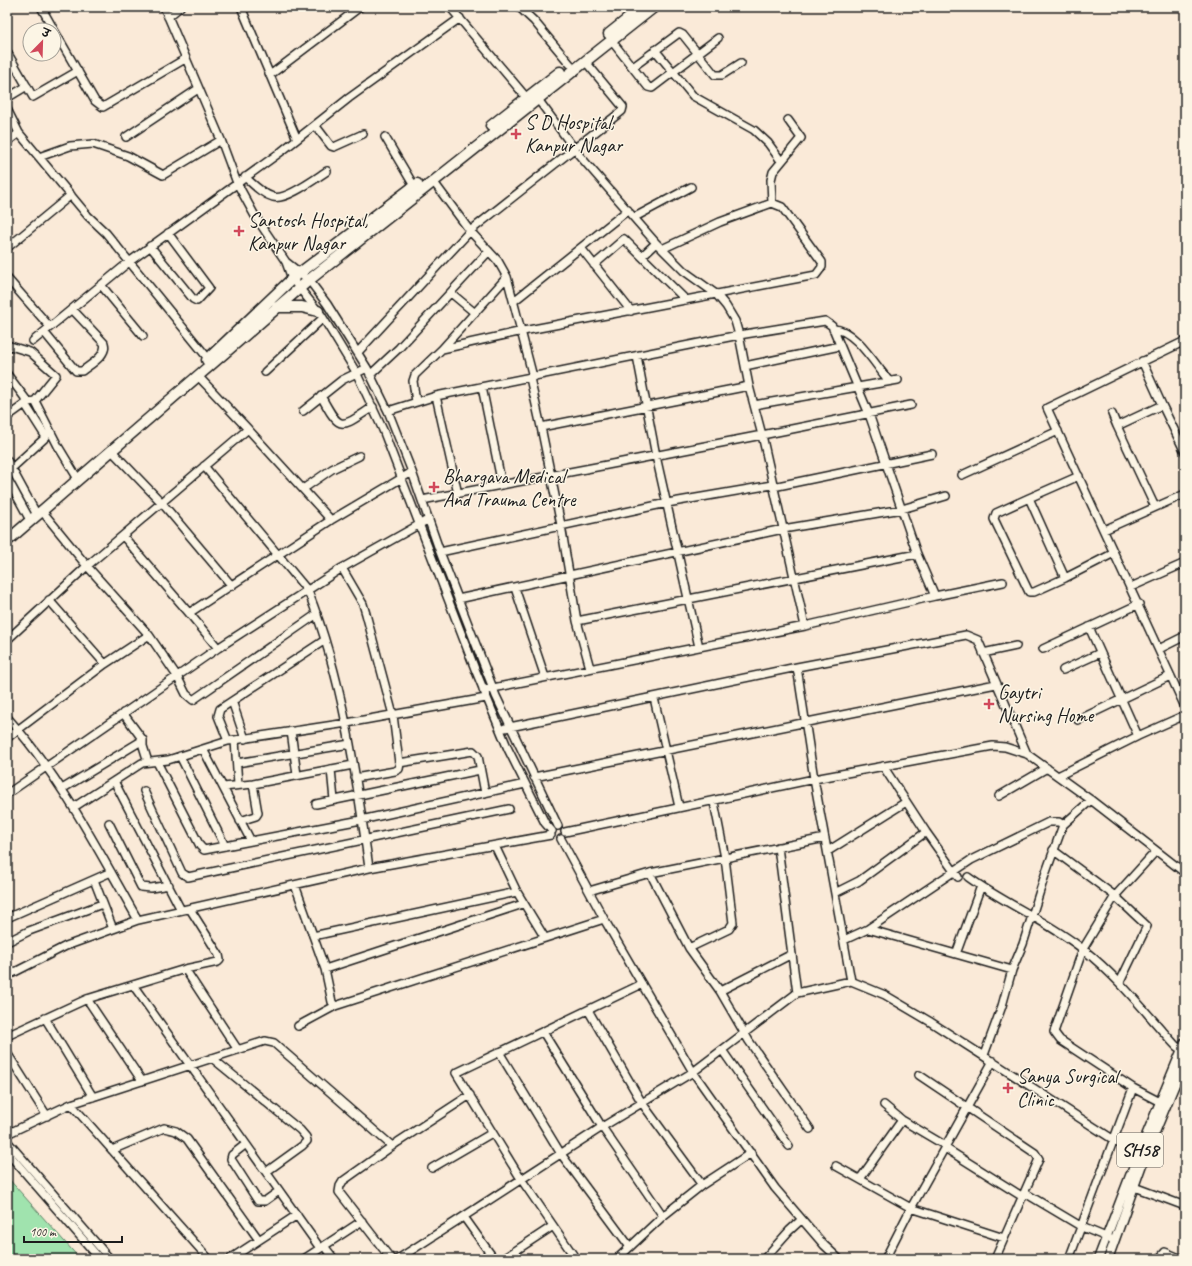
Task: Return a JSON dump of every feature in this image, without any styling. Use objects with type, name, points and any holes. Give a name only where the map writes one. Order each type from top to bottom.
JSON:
[{"type":"highway","points":[[76,476],[111,450],[198,376],[292,279],[414,186],[643,7]]},
{"type":"highway","points":[[7,541],[76,476],[308,280],[654,7]]},
{"type":"highway","points":[[276,307],[302,307],[320,315]]},
{"type":"highway","points":[[7,532],[34,514]]},
{"type":"main road","name":"SH58","points":[[1098,1259],[1163,1104],[1185,1042]]},
{"type":"main road","name":"SH58","points":[[1163,1104],[1182,1075],[1185,1060]]},
{"type":"main road","name":"SH58","points":[[1108,1259],[1134,1187],[1141,1157]]},
{"type":"street","points":[[41,7],[49,22]]},
{"type":"street","points":[[164,7],[221,140],[236,183],[255,216],[286,262],[292,279],[320,315],[356,372],[373,406],[486,698],[525,784],[545,823],[555,839],[562,839]]},
{"type":"street","points":[[168,17],[180,7]]},
{"type":"street","points":[[241,7],[297,139]]},
{"type":"street","points":[[270,75],[360,7]]},
{"type":"street","points":[[450,7],[526,97]]},
{"type":"street","points":[[519,7],[534,21],[570,64]]},
{"type":"street","points":[[33,341],[150,246],[460,18]]},
{"type":"street","points":[[633,67],[679,33],[683,35],[710,70],[719,75],[741,63]]},
{"type":"street","points":[[611,40],[648,87],[652,88],[718,38]]},
{"type":"street","points":[[62,44],[95,101],[103,107],[185,59]]},
{"type":"street","points":[[655,50],[697,100],[748,126],[760,135],[781,161]]},
{"type":"street","points":[[7,52],[33,97],[78,71]]},
{"type":"street","points":[[358,352],[470,232],[574,149],[590,138],[623,110],[585,61]]},
{"type":"street","points":[[7,98],[27,86]]},
{"type":"street","points":[[126,137],[198,89]]},
{"type":"street","points":[[538,98],[574,149],[635,217],[656,243],[684,271],[716,294],[726,306],[735,321],[804,626]]},
{"type":"street","points":[[7,109],[19,133],[129,262],[210,362]]},
{"type":"street","points":[[772,203],[772,175],[781,161],[801,138],[788,120]]},
{"type":"street","points":[[315,125],[331,146],[334,147],[363,134]]},
{"type":"street","points":[[7,142],[19,133]]},
{"type":"street","points":[[385,137],[414,186]]},
{"type":"street","points":[[39,157],[70,146],[93,144],[128,156],[163,175],[221,140]]},
{"type":"street","points":[[245,177],[264,193],[274,198],[289,194],[328,171]]},
{"type":"street","points":[[433,181],[470,232],[489,252],[508,277],[522,331],[561,525],[577,621],[590,668]]},
{"type":"street","points":[[635,217],[691,187]]},
{"type":"street","points":[[8,246],[71,195]]},
{"type":"street","points":[[442,349],[522,331],[816,274],[821,270],[822,262],[782,207],[772,203],[720,222],[662,249]]},
{"type":"street","points":[[514,301],[628,210]]},
{"type":"street","points":[[150,246],[193,299],[197,301],[200,300],[209,288],[168,233]]},
{"type":"street","points":[[594,265],[624,239],[686,300]]},
{"type":"street","points":[[642,256],[656,243]]},
{"type":"street","points":[[581,248],[631,310]]},
{"type":"street","points":[[370,375],[389,358],[489,252]]},
{"type":"street","points":[[286,262],[308,280],[327,304],[367,368],[388,411],[412,472],[440,552],[509,727],[558,826],[565,832]]},
{"type":"street","points":[[416,402],[413,381],[415,375],[442,349],[508,277]]},
{"type":"street","points":[[7,278],[50,327]]},
{"type":"street","points":[[101,285],[143,336]]},
{"type":"street","points":[[451,292],[475,313]]},
{"type":"street","points":[[44,332],[76,370],[82,372],[102,355],[105,347],[104,343],[72,308]]},
{"type":"street","points":[[265,372],[320,315]]},
{"type":"street","points":[[388,411],[436,396],[738,335],[825,321],[828,322],[833,329],[869,414],[917,554],[935,596]]},
{"type":"street","points":[[833,329],[840,329],[852,336],[889,381]]},
{"type":"street","points":[[1185,341],[1048,406],[1047,410],[1139,604],[1185,707]]},
{"type":"street","points":[[7,346],[30,352],[56,375],[35,401],[28,402],[7,374]]},
{"type":"street","points":[[745,366],[840,346]]},
{"type":"street","points":[[637,356],[656,456],[679,552],[699,647]]},
{"type":"street","points":[[1142,361],[1185,452]]},
{"type":"street","points":[[303,411],[321,396],[356,372],[367,368]]},
{"type":"street","points":[[198,376],[248,428],[331,520]]},
{"type":"street","points":[[754,404],[898,380]]},
{"type":"street","points":[[541,427],[750,386]]},
{"type":"street","points":[[482,387],[502,485]]},
{"type":"street","points":[[321,396],[334,420],[339,423],[348,423],[373,406]]},
{"type":"street","points":[[436,396],[458,494]]},
{"type":"street","points":[[35,401],[76,476]]},
{"type":"street","points":[[7,417],[25,404],[46,437],[12,469]]},
{"type":"street","points":[[422,500],[656,456],[911,405]]},
{"type":"street","points":[[1117,426],[1162,405]]},
{"type":"street","points":[[1112,414],[1155,507]]},
{"type":"street","points":[[7,640],[87,566],[248,428]]},
{"type":"street","points":[[962,475],[1058,431]]},
{"type":"street","points":[[111,450],[162,503],[232,586]]},
{"type":"street","points":[[440,552],[667,503],[773,486],[932,454]]},
{"type":"street","points":[[303,489],[332,470],[359,456]]},
{"type":"street","points":[[7,460],[34,514]]},
{"type":"street","points":[[204,466],[308,591],[325,640],[347,723],[369,868]]},
{"type":"street","points":[[189,613],[331,520],[412,472]]},
{"type":"street","points":[[1079,476],[996,513],[994,519],[1029,592],[1034,592],[1065,578],[1114,553]]},
{"type":"street","points":[[7,478],[34,514],[87,566],[149,635],[177,676],[186,694],[192,700],[317,614]]},
{"type":"street","points":[[1104,530],[1185,494]]},
{"type":"street","points":[[458,599],[515,588],[783,529],[902,509],[946,496]]},
{"type":"street","points":[[1029,498],[1065,578]]},
{"type":"street","points":[[7,794],[218,648],[342,568],[429,519]]},
{"type":"street","points":[[122,536],[218,648]]},
{"type":"street","points":[[577,621],[794,577],[917,554]]},
{"type":"street","points":[[1131,587],[1185,563]]},
{"type":"street","points":[[342,568],[363,604],[393,714],[398,762],[400,764],[398,769],[395,771],[355,778]]},
{"type":"street","points":[[483,690],[804,626],[1003,582]]},
{"type":"street","points":[[515,588],[546,677]]},
{"type":"street","points":[[49,600],[105,664]]},
{"type":"street","points":[[1043,649],[1139,604]]},
{"type":"street","points":[[1089,627],[1138,736]]},
{"type":"street","points":[[7,738],[105,664],[149,635]]},
{"type":"street","points":[[500,729],[797,667],[966,635],[978,640],[1027,754]]},
{"type":"street","points":[[1159,649],[1185,636]]},
{"type":"street","points":[[228,741],[218,712],[220,708],[325,640]]},
{"type":"street","points":[[983,653],[1016,646]]},
{"type":"street","points":[[1063,670],[1100,653]]},
{"type":"street","points":[[797,667],[814,779],[851,981]]},
{"type":"street","points":[[1078,720],[1170,676]]},
{"type":"street","points":[[534,777],[996,684]]},
{"type":"street","points":[[74,807],[142,763],[157,762],[228,741],[347,723],[486,698]]},
{"type":"street","points":[[654,698],[679,807]]},
{"type":"street","points":[[232,701],[245,739]]},
{"type":"street","points":[[123,713],[143,740],[143,746],[148,762]]},
{"type":"street","points":[[1058,776],[1138,736],[1185,715]]},
{"type":"street","points":[[7,717],[47,766],[74,807],[138,920]]},
{"type":"street","points":[[291,732],[297,775]]},
{"type":"street","points":[[62,789],[143,740]]},
{"type":"street","points":[[236,740],[238,785]]},
{"type":"street","points":[[237,763],[350,744]]},
{"type":"street","points":[[565,832],[679,807],[714,802],[814,779],[993,746],[1005,747],[1027,754],[1091,800],[1185,874]]},
{"type":"street","points":[[203,749],[251,841]]},
{"type":"street","points":[[400,764],[469,751],[476,753],[478,756],[484,793]]},
{"type":"street","points":[[180,756],[225,846]]},
{"type":"street","points":[[157,762],[200,846],[204,850],[361,820],[525,784]]},
{"type":"street","points":[[223,787],[253,784],[353,765]]},
{"type":"street","points":[[884,766],[906,802],[956,874]]},
{"type":"street","points":[[999,796],[1048,768]]},
{"type":"street","points":[[331,769],[334,800]]},
{"type":"street","points":[[316,804],[480,770]]},
{"type":"street","points":[[114,781],[181,910]]},
{"type":"street","points":[[240,821],[256,816],[258,813],[253,784]]},
{"type":"street","points":[[144,791],[182,873],[188,877],[365,841],[509,809]]},
{"type":"street","points":[[984,1055],[1002,1006],[1012,970],[1033,916],[1053,850],[1064,825],[1091,800]]},
{"type":"street","points":[[689,948],[729,929],[732,926],[733,920],[725,858],[714,802]]},
{"type":"street","points":[[828,851],[906,802]]},
{"type":"street","points":[[844,940],[868,929],[956,874],[971,860],[1044,824],[1059,822],[1064,825]]},
{"type":"street","points":[[109,823],[141,887],[151,888],[169,885]]},
{"type":"street","points":[[7,976],[66,946],[138,920],[369,868],[495,846],[552,833],[558,826]]},
{"type":"street","points":[[562,839],[565,832]]},
{"type":"street","points":[[835,893],[859,881],[926,832]]},
{"type":"street","points":[[589,891],[650,873],[825,838]]},
{"type":"street","points":[[562,839],[604,919],[693,1072],[801,1220],[839,1259]]},
{"type":"street","points":[[495,846],[523,904],[545,938]]},
{"type":"street","points":[[778,847],[797,993]]},
{"type":"street","points":[[1053,850],[1115,896],[1147,926],[1120,982]]},
{"type":"street","points":[[1156,851],[1115,896],[1083,948],[1054,1032],[1060,1040],[1133,1088],[1163,1104]]},
{"type":"street","points":[[7,918],[111,872]]},
{"type":"street","points":[[650,873],[689,948],[720,991],[744,1033],[810,1129]]},
{"type":"street","points":[[968,877],[1083,948],[1120,982],[1156,1024],[1183,1051]]},
{"type":"street","points":[[94,880],[102,904],[113,929]]},
{"type":"street","points":[[295,885],[325,969],[332,1002],[335,1006]]},
{"type":"street","points":[[956,954],[981,886]]},
{"type":"street","points":[[313,936],[517,892]]},
{"type":"street","points":[[7,942],[29,931],[102,904]]},
{"type":"street","points":[[325,969],[523,904]]},
{"type":"street","points":[[7,1036],[87,999],[185,969],[218,962],[220,960],[219,955],[190,909]]},
{"type":"street","points":[[298,1026],[335,1006],[604,919]]},
{"type":"street","points":[[868,929],[1012,970]]},
{"type":"street","points":[[720,991],[792,954]]},
{"type":"street","points":[[185,969],[238,1050]]},
{"type":"street","points":[[398,1259],[602,1127],[693,1072],[797,993],[851,981],[885,995],[984,1055],[1141,1157]]},
{"type":"street","points":[[576,1259],[521,1179],[456,1073],[642,984]]},
{"type":"street","points":[[133,985],[279,1191],[322,1247],[334,1259]]},
{"type":"street","points":[[87,999],[142,1082]]},
{"type":"street","points":[[588,1010],[642,1102],[702,1186]]},
{"type":"street","points":[[45,1018],[93,1097]]},
{"type":"street","points":[[543,1032],[602,1127],[663,1216]]},
{"type":"street","points":[[7,1134],[71,1104],[265,1041],[274,1043],[392,1146]]},
{"type":"street","points":[[722,1050],[789,1146]]},
{"type":"street","points":[[499,1052],[562,1154],[630,1247]]},
{"type":"street","points":[[7,1053],[47,1116]]},
{"type":"street","points":[[212,1058],[300,1130],[306,1137],[306,1140],[302,1146],[266,1172]]},
{"type":"street","points":[[885,1259],[911,1208],[993,1061]]},
{"type":"street","points":[[919,1075],[1035,1153],[1039,1159],[995,1259]]},
{"type":"street","points":[[1069,1259],[1133,1088]]},
{"type":"street","points":[[391,1259],[339,1192],[340,1186],[343,1182],[392,1146],[470,1095]]},
{"type":"street","points":[[71,1104],[209,1259]]},
{"type":"street","points":[[884,1106],[902,1120],[1024,1195],[1082,1227],[1115,1241]]},
{"type":"street","points":[[860,1180],[902,1120]]},
{"type":"street","points":[[112,1150],[164,1128],[176,1131],[187,1139],[259,1240]]},
{"type":"street","points":[[432,1168],[492,1133]]},
{"type":"street","points":[[7,1141],[28,1171],[100,1259]]},
{"type":"street","points":[[246,1144],[232,1155],[231,1159],[258,1201],[265,1201],[279,1191]]},
{"type":"street","points":[[7,1152],[28,1171],[110,1259]]},
{"type":"street","points":[[617,1259],[663,1216],[702,1186],[751,1153]]},
{"type":"street","points":[[836,1166],[911,1208],[1004,1238]]},
{"type":"street","points":[[1134,1187],[1185,1206]]},
{"type":"street","points":[[230,1259],[297,1215]]},
{"type":"street","points":[[464,1217],[494,1259]]},
{"type":"street","points":[[764,1259],[801,1220]]},
{"type":"street","points":[[304,1259],[362,1221]]},
{"type":"street","points":[[503,1259],[553,1226]]},
{"type":"street","points":[[1159,1259],[1165,1252],[1182,1259]]},
{"type":"green space","points":[[7,1177],[80,1259],[7,1259]]},
{"type":"place","name":"S D Hospital, Kanpur Nagar","points":[[516,134]]},
{"type":"place","name":"Santosh Hospital, Kanpur Nagar","points":[[239,231]]},
{"type":"place","name":"Bhargava Medical And Trauma Centre","points":[[434,487]]},
{"type":"place","name":"Gaytri Nursing Home","points":[[989,704]]},
{"type":"place","name":"Sanya Surgical Clinic","points":[[1008,1088]]}]
